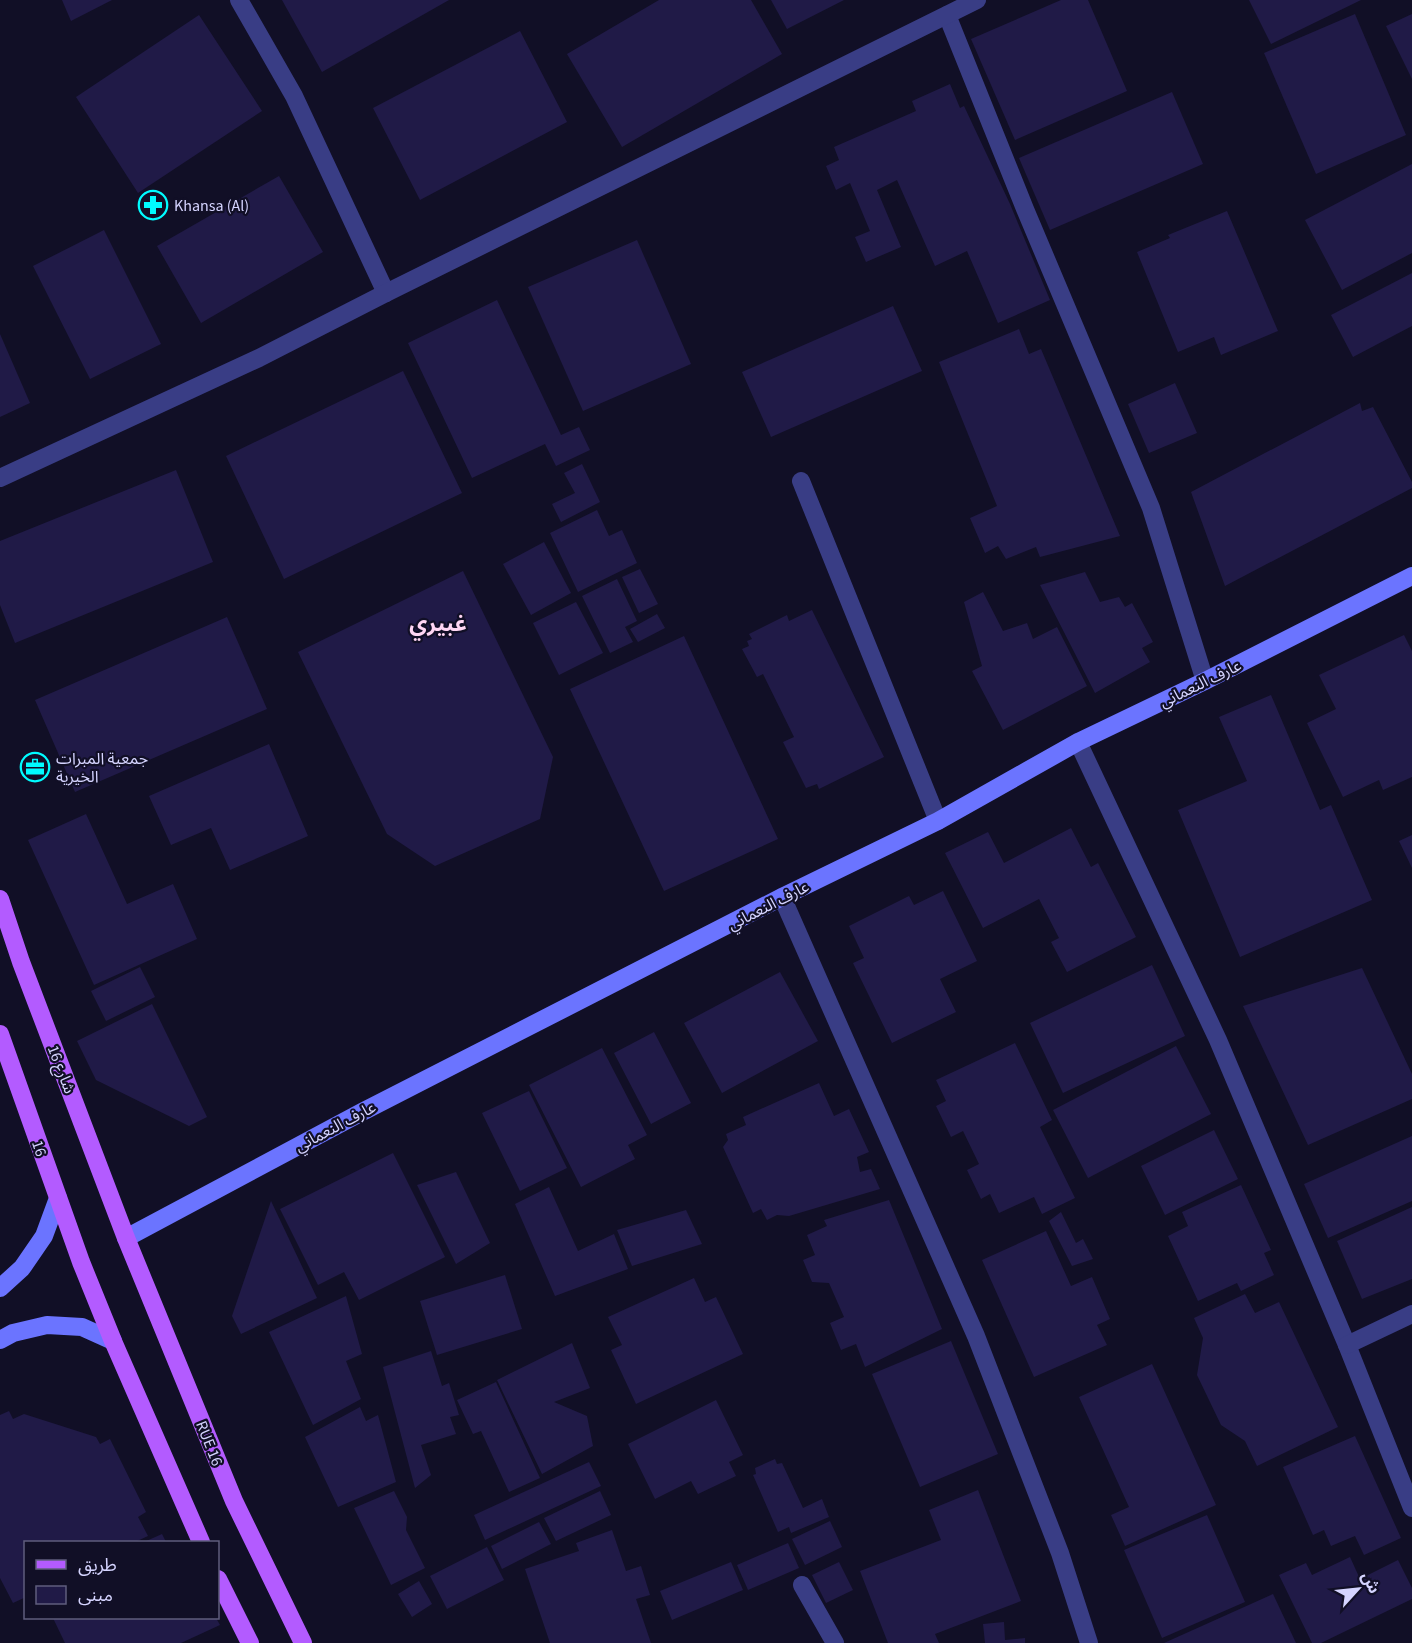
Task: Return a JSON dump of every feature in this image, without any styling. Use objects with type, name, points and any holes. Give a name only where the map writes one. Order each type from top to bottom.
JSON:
[{"type":"main road","name":"شارع 16","points":[[0,899],[21,962],[126,1238]]},
{"type":"main road","name":"16","points":[[0,1035],[81,1262],[113,1341]]},
{"type":"main road","name":"RUE 16","points":[[126,1238],[234,1501],[303,1643]]},
{"type":"main road","points":[[113,1341],[201,1541]]},
{"type":"main road","points":[[219,1581],[250,1643]]},
{"type":"street","points":[[239,0],[294,96],[386,293]]},
{"type":"street","points":[[0,478],[259,358],[976,0]]},
{"type":"street","points":[[947,15],[1025,209],[1151,508],[1205,681]]},
{"type":"street","points":[[801,481],[938,821]]},
{"type":"street","name":"عارف النعماني","points":[[126,1238],[362,1112],[782,897],[938,821],[1078,742],[1205,681],[1412,576]]},
{"type":"street","points":[[1078,742],[1218,1040],[1347,1345],[1412,1508]]},
{"type":"street","points":[[782,897],[976,1336],[1060,1552],[1089,1643]]},
{"type":"street","points":[[0,1288],[22,1268],[44,1236],[58,1198]]},
{"type":"street","points":[[1347,1345],[1412,1314]]},
{"type":"street","points":[[0,1340],[13,1333],[47,1325],[82,1327],[113,1341]]},
{"type":"street","points":[[802,1585],[835,1643]]},
{"type":"building","points":[[62,0],[112,0],[71,21]]},
{"type":"building","points":[[282,0],[449,0],[322,72]]},
{"type":"building","points":[[659,0],[751,0],[782,54],[622,147],[567,54]]},
{"type":"building","points":[[771,0],[844,0],[787,29]]},
{"type":"building","points":[[1061,0],[1088,0],[1127,91],[1015,140],[971,39]]},
{"type":"building","points":[[1249,0],[1361,0],[1271,44]]},
{"type":"building","points":[[1355,14],[1406,135],[1316,174],[1264,53]]},
{"type":"building","points":[[1412,14],[1412,79],[1386,26]]},
{"type":"building","points":[[199,15],[262,111],[138,193],[76,97]]},
{"type":"building","points":[[520,31],[567,122],[420,200],[373,108]]},
{"type":"building","points":[[950,84],[960,108],[964,106],[1010,204],[1050,300],[998,323],[967,251],[935,266],[897,180],[877,190],[901,247],[866,262],[855,237],[870,231],[850,183],[836,190],[826,166],[839,160],[834,147],[916,111],[912,101]]},
{"type":"building","points":[[1172,92],[1203,164],[1050,230],[1019,158]]},
{"type":"building","points":[[1412,164],[1412,253],[1342,290],[1305,220]]},
{"type":"building","points":[[279,176],[323,252],[201,323],[157,246]]},
{"type":"building","points":[[1227,211],[1278,331],[1221,355],[1214,337],[1178,352],[1137,252],[1170,238],[1168,235]]},
{"type":"building","points":[[104,230],[161,344],[90,379],[33,266]]},
{"type":"building","points":[[637,240],[691,364],[583,411],[528,287]]},
{"type":"building","points":[[1412,273],[1412,326],[1353,357],[1331,315]]},
{"type":"building","points":[[497,300],[561,435],[579,427],[590,450],[556,466],[545,444],[472,478],[408,343]]},
{"type":"building","points":[[893,306],[922,371],[771,437],[742,372]]},
{"type":"building","points":[[1019,329],[1029,354],[1041,349],[1120,536],[1040,557],[1036,547],[1006,559],[998,546],[985,553],[970,518],[997,506],[939,362]]},
{"type":"building","points":[[0,334],[30,403],[0,417]]},
{"type":"building","points":[[403,371],[462,493],[284,579],[226,456]]},
{"type":"building","points":[[1175,383],[1197,433],[1149,453],[1128,404]]},
{"type":"building","points":[[1360,403],[1362,411],[1373,407],[1412,482],[1412,488],[1225,586],[1191,492]]},
{"type":"building","points":[[582,464],[600,502],[561,522],[552,504],[575,493],[564,473]]},
{"type":"building","points":[[176,470],[213,562],[15,643],[0,605],[0,541]]},
{"type":"building","points":[[597,510],[609,536],[622,530],[637,563],[578,592],[550,533]]},
{"type":"building","points":[[544,542],[571,593],[531,615],[503,564]]},
{"type":"building","points":[[640,569],[658,604],[639,613],[622,577]]},
{"type":"building","points":[[463,571],[553,757],[540,819],[435,866],[387,834],[298,652]]},
{"type":"building","points":[[1085,572],[1100,602],[1119,597],[1125,607],[1132,603],[1153,642],[1142,648],[1150,662],[1095,693],[1040,585]]},
{"type":"building","points":[[617,579],[637,621],[625,627],[633,642],[610,653],[582,596]]},
{"type":"building","points":[[983,592],[1003,631],[1027,623],[1033,639],[1057,627],[1087,686],[1003,730],[972,671],[982,666],[964,602]]},
{"type":"building","points":[[576,602],[603,653],[559,675],[533,623]]},
{"type":"building","points":[[812,610],[884,757],[819,789],[817,784],[806,788],[783,742],[794,737],[763,674],[757,677],[742,649],[749,646],[747,641],[752,639],[749,634],[787,615],[789,621]]},
{"type":"building","points":[[657,614],[665,628],[638,642],[630,629]]},
{"type":"building","points":[[227,617],[267,709],[75,792],[35,700]]},
{"type":"building","points":[[1404,635],[1412,651],[1412,777],[1383,790],[1379,780],[1343,797],[1307,723],[1336,709],[1319,675]]},
{"type":"building","points":[[684,636],[778,839],[664,891],[570,689]]},
{"type":"building","points":[[1271,695],[1320,810],[1331,805],[1372,900],[1240,957],[1178,810],[1247,781],[1219,717]]},
{"type":"building","points":[[269,744],[308,836],[230,870],[211,828],[171,845],[149,796]]},
{"type":"building","points":[[86,814],[127,904],[173,884],[197,939],[94,985],[28,840]]},
{"type":"building","points":[[1071,828],[1091,867],[1098,863],[1136,937],[1067,972],[1051,942],[1059,938],[1039,899],[983,928],[945,853],[988,832],[1004,863]]},
{"type":"building","points":[[1412,835],[1412,868],[1399,841]]},
{"type":"building","points":[[943,891],[977,961],[940,979],[956,1012],[892,1043],[853,963],[864,958],[849,926],[909,896],[914,905]]},
{"type":"building","points":[[1152,965],[1185,1036],[1063,1093],[1030,1023]]},
{"type":"building","points":[[140,967],[155,997],[106,1021],[91,991]]},
{"type":"building","points":[[1362,968],[1412,1074],[1412,1099],[1308,1145],[1243,1006]]},
{"type":"building","points":[[780,972],[818,1041],[722,1093],[684,1023]]},
{"type":"building","points":[[152,1004],[207,1117],[189,1126],[96,1080],[77,1041]]},
{"type":"building","points":[[654,1032],[691,1103],[651,1124],[614,1053]]},
{"type":"building","points":[[1015,1043],[1052,1120],[1040,1127],[1075,1198],[1042,1214],[1034,1197],[999,1213],[990,1194],[981,1199],[967,1170],[979,1164],[963,1131],[951,1137],[936,1106],[946,1101],[936,1080]]},
{"type":"building","points":[[1176,1046],[1211,1114],[1088,1178],[1053,1110]]},
{"type":"building","points":[[602,1048],[647,1135],[628,1145],[635,1159],[581,1187],[529,1085]]},
{"type":"building","points":[[819,1083],[834,1116],[849,1109],[869,1152],[857,1157],[860,1172],[871,1169],[880,1189],[789,1216],[777,1215],[767,1220],[761,1209],[753,1213],[723,1147],[728,1140],[726,1134],[746,1125],[743,1117]]},
{"type":"building","points":[[529,1091],[567,1168],[520,1191],[482,1113]]},
{"type":"building","points":[[1214,1130],[1238,1179],[1165,1215],[1141,1166]]},
{"type":"building","points":[[1412,1136],[1412,1201],[1328,1238],[1304,1184]]},
{"type":"building","points":[[393,1153],[445,1257],[359,1300],[344,1272],[318,1285],[280,1209]]},
{"type":"building","points":[[456,1172],[490,1243],[456,1264],[417,1185]]},
{"type":"building","points":[[1241,1185],[1271,1250],[1264,1253],[1274,1275],[1241,1291],[1237,1283],[1198,1301],[1168,1236],[1188,1226],[1182,1212]]},
{"type":"building","points":[[549,1187],[578,1251],[614,1234],[628,1269],[555,1296],[515,1204]]},
{"type":"building","points":[[889,1200],[942,1329],[865,1367],[856,1344],[841,1350],[830,1323],[844,1317],[829,1283],[812,1282],[803,1260],[815,1255],[807,1235],[827,1226],[824,1220]]},
{"type":"building","points":[[271,1201],[317,1298],[241,1334],[232,1316]]},
{"type":"building","points":[[1412,1207],[1412,1279],[1362,1299],[1337,1241]]},
{"type":"building","points":[[686,1210],[702,1244],[632,1266],[617,1230]]},
{"type":"building","points":[[1061,1212],[1076,1243],[1083,1239],[1093,1259],[1072,1266],[1049,1221]]},
{"type":"building","points":[[1046,1231],[1071,1286],[1092,1277],[1110,1319],[1097,1325],[1107,1345],[1034,1377],[982,1260]]},
{"type":"building","points":[[505,1275],[522,1329],[437,1355],[420,1301]]},
{"type":"building","points":[[694,1278],[705,1302],[716,1297],[743,1354],[636,1404],[611,1350],[622,1345],[608,1317]]},
{"type":"building","points":[[1245,1294],[1255,1313],[1279,1302],[1338,1427],[1257,1466],[1245,1441],[1221,1425],[1197,1375],[1203,1338],[1194,1318]]},
{"type":"building","points":[[346,1296],[362,1354],[346,1361],[361,1399],[313,1425],[269,1332]]},
{"type":"building","points":[[951,1341],[998,1454],[920,1487],[872,1374]]},
{"type":"building","points":[[572,1343],[590,1388],[554,1402],[587,1416],[593,1446],[542,1474],[497,1380]]},
{"type":"building","points":[[431,1351],[442,1386],[449,1383],[459,1415],[450,1417],[456,1434],[421,1445],[431,1475],[415,1488],[383,1367]]},
{"type":"building","points":[[1152,1364],[1216,1505],[1125,1546],[1111,1515],[1129,1507],[1079,1397]]},
{"type":"building","points":[[496,1382],[540,1478],[509,1492],[481,1431],[473,1434],[457,1400]]},
{"type":"building","points":[[716,1400],[743,1455],[729,1462],[736,1476],[698,1494],[691,1481],[655,1499],[628,1444]]},
{"type":"building","points":[[360,1407],[366,1421],[378,1415],[396,1482],[338,1507],[305,1437]]},
{"type":"building","points":[[9,1411],[13,1419],[24,1414],[96,1437],[100,1444],[110,1439],[146,1512],[138,1517],[148,1536],[137,1541],[24,1541],[24,1598],[13,1603],[0,1578],[0,1415]]},
{"type":"building","points":[[1355,1436],[1401,1538],[1364,1555],[1355,1536],[1331,1546],[1324,1530],[1313,1535],[1283,1467]]},
{"type":"building","points":[[775,1459],[777,1464],[782,1463],[803,1508],[822,1499],[829,1517],[791,1533],[789,1527],[778,1532],[753,1475],[756,1474],[755,1468]]},
{"type":"building","points":[[589,1462],[601,1486],[485,1540],[474,1515]]},
{"type":"building","points":[[978,1490],[1021,1601],[935,1634],[939,1643],[888,1643],[860,1571],[941,1540],[929,1510]]},
{"type":"building","points":[[394,1491],[407,1517],[406,1530],[425,1568],[391,1585],[354,1508]]},
{"type":"building","points":[[600,1491],[611,1515],[556,1541],[544,1518]]},
{"type":"building","points":[[1207,1515],[1245,1602],[1162,1638],[1124,1550]]},
{"type":"building","points":[[830,1521],[842,1547],[805,1565],[792,1539]]},
{"type":"building","points":[[539,1522],[551,1544],[502,1569],[491,1546]]},
{"type":"building","points":[[612,1530],[626,1571],[641,1566],[650,1595],[636,1599],[651,1643],[550,1643],[525,1569],[579,1551],[576,1543]]},
{"type":"building","points":[[162,1534],[166,1541],[146,1541]]},
{"type":"building","points":[[788,1543],[799,1568],[748,1590],[737,1565]]},
{"type":"building","points":[[487,1547],[504,1580],[447,1609],[430,1576]]},
{"type":"building","points":[[1350,1557],[1360,1579],[1398,1560],[1412,1588],[1412,1599],[1321,1643],[1312,1643],[1279,1575],[1306,1563],[1312,1575]]},
{"type":"building","points":[[731,1562],[743,1590],[672,1620],[660,1591]]},
{"type":"building","points":[[839,1562],[853,1590],[826,1603],[812,1575]]},
{"type":"building","points":[[419,1581],[432,1604],[412,1617],[398,1594]]},
{"type":"building","points":[[1273,1594],[1296,1643],[1164,1643]]},
{"type":"building","points":[[53,1619],[217,1619],[220,1625],[181,1643],[65,1643]]},
{"type":"building","points":[[1004,1622],[1005,1640],[1025,1638],[1025,1643],[985,1643],[983,1624]]},
{"type":"place","name":"Khansa (Al)","points":[[153,205]]},
{"type":"place","name":"جمعية المبرات الخيرية","points":[[35,767]]},
{"type":"district","name":"غبيري","points":[[438,623]]}]
